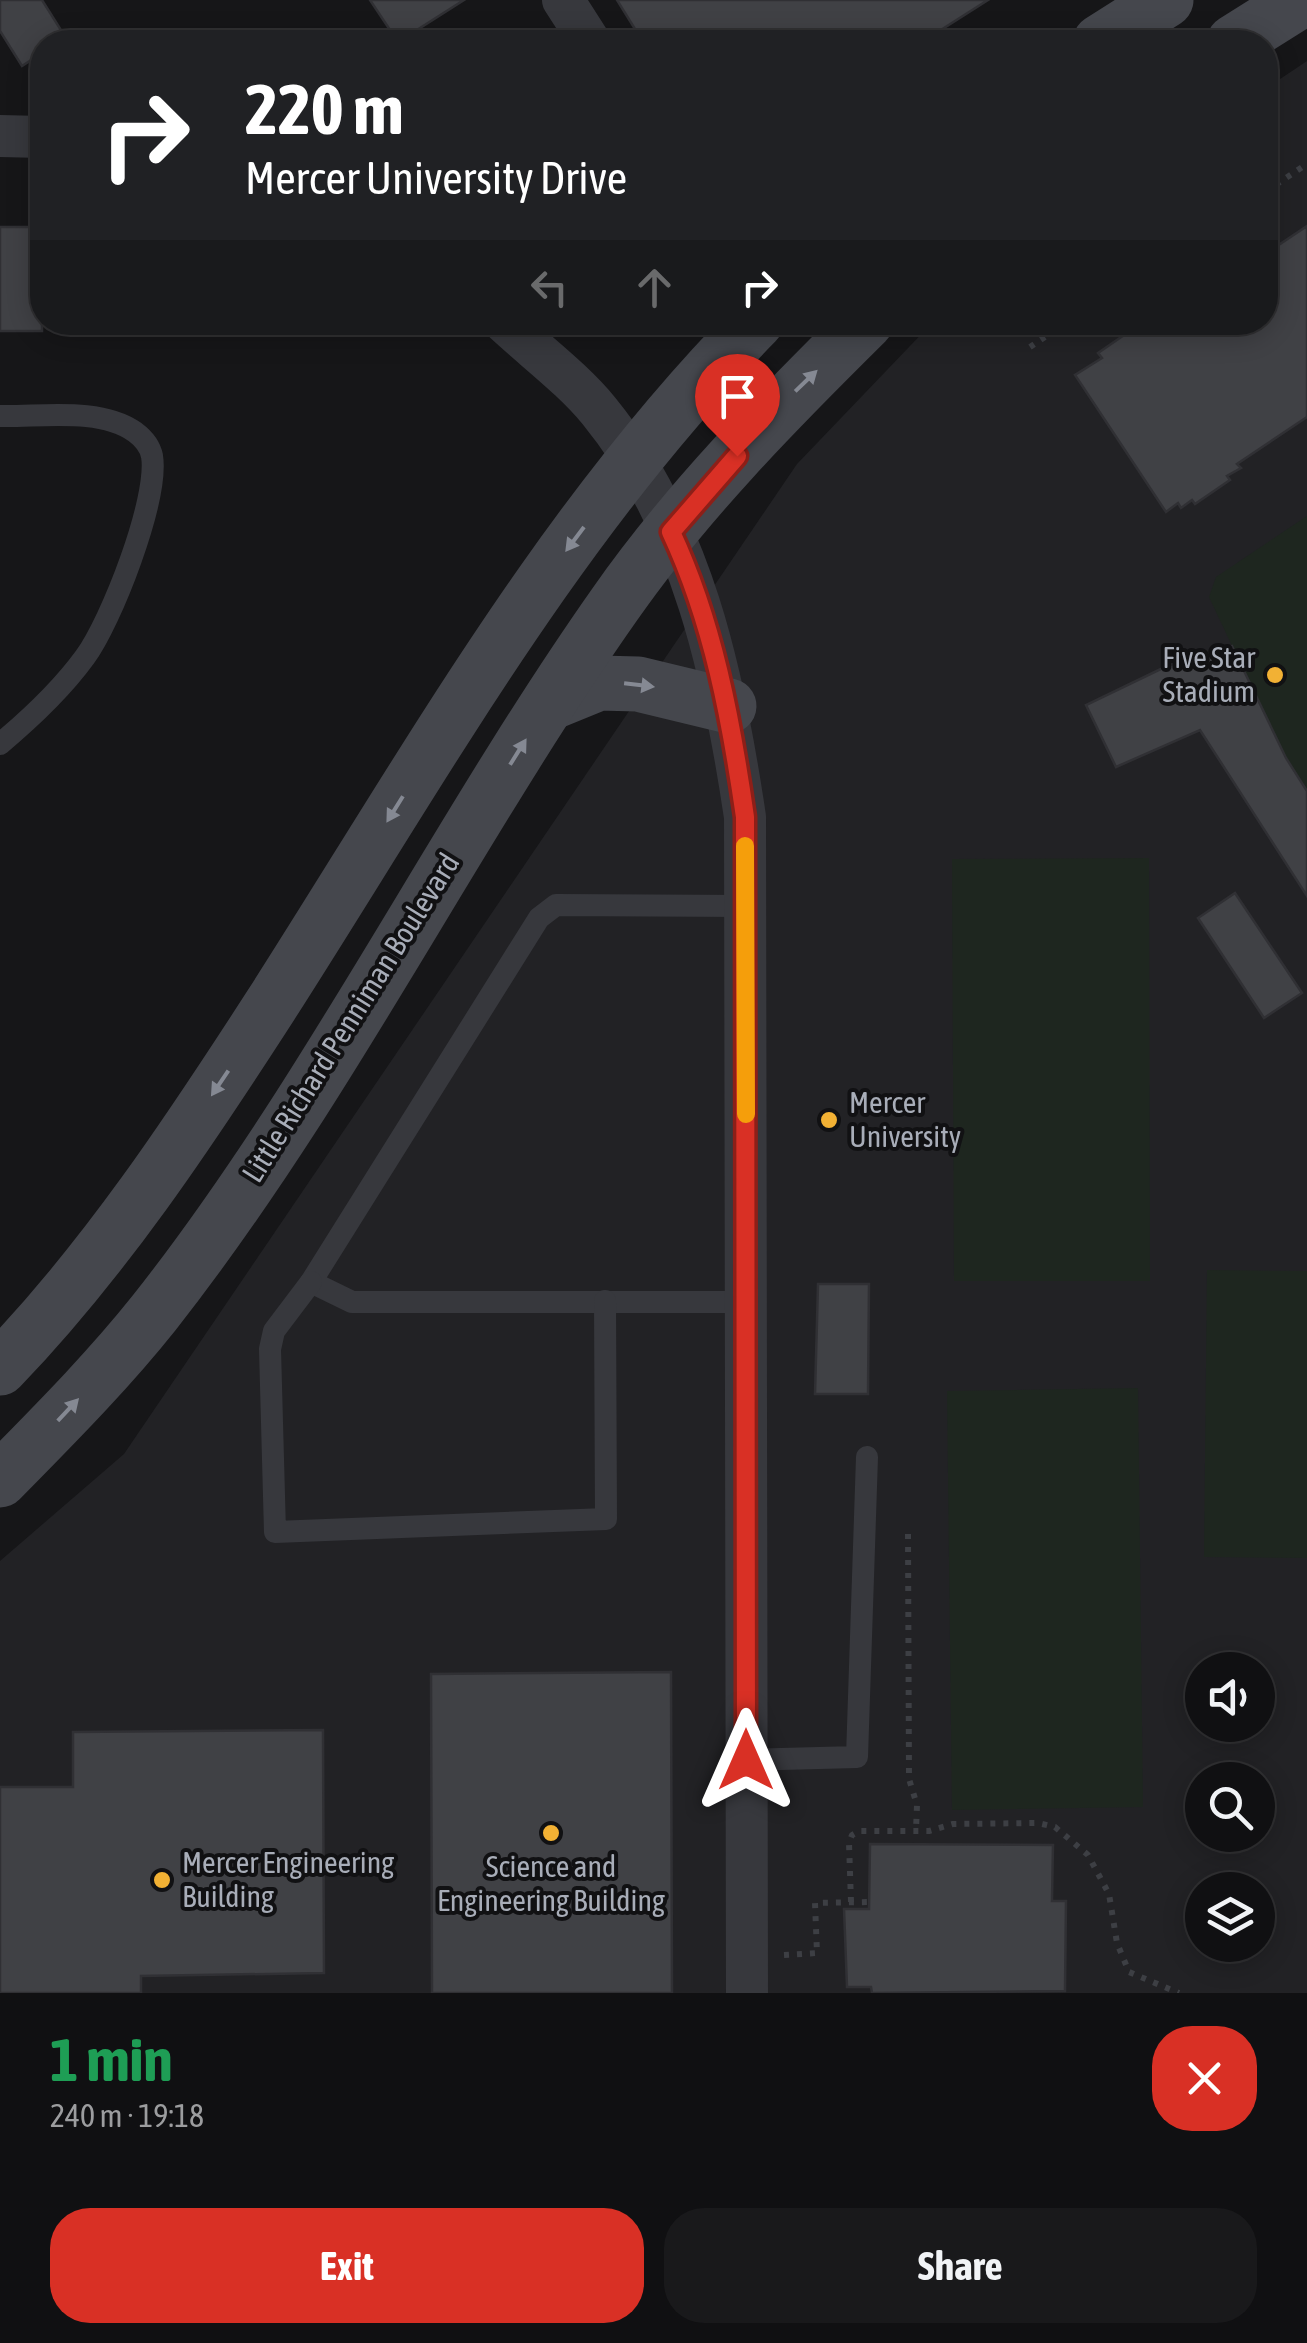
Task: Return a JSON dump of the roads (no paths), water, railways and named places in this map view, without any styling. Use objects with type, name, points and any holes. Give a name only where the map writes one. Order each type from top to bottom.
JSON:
[{"type":"street","points":[[563,0],[582,30]]},
{"type":"street","points":[[1119,30],[1166,0]]},
{"type":"street","points":[[1253,30],[1300,0]]},
{"type":"street","points":[[0,136],[30,137]]},
{"type":"street","points":[[518,335],[598,409],[634,462],[671,532],[702,615],[728,706],[745,817],[747,1993]]},
{"type":"street","points":[[0,1368],[42,1325],[146,1190],[221,1082],[492,656],[634,462],[743,335]]},
{"type":"street","name":"Little Richard Penniman Boulevard","points":[[0,1480],[67,1412],[154,1313],[264,1160],[616,603],[671,532],[781,406],[853,335]]},
{"type":"street","points":[[550,702],[599,683],[638,684],[728,706]]},
{"type":"lane","points":[[0,416],[99,418],[120,424],[147,444],[152,454],[152,474],[144,514],[114,607],[86,656],[43,706],[0,744]]},
{"type":"lane","points":[[605,1302],[606,1520],[275,1532],[270,1349],[274,1331],[311,1282],[540,918],[556,905],[746,906]]},
{"type":"lane","points":[[311,1282],[352,1302],[747,1302]]},
{"type":"lane","points":[[746,1760],[856,1757],[867,1457]]},
{"type":"place","name":"Five Star Stadium","points":[[1275,675]]},
{"type":"place","name":"Mercer University","points":[[829,1120]]},
{"type":"place","name":"Science and Engineering Building","points":[[551,1833]]},
{"type":"place","name":"Mercer Engineering Building","points":[[162,1880]]}]
